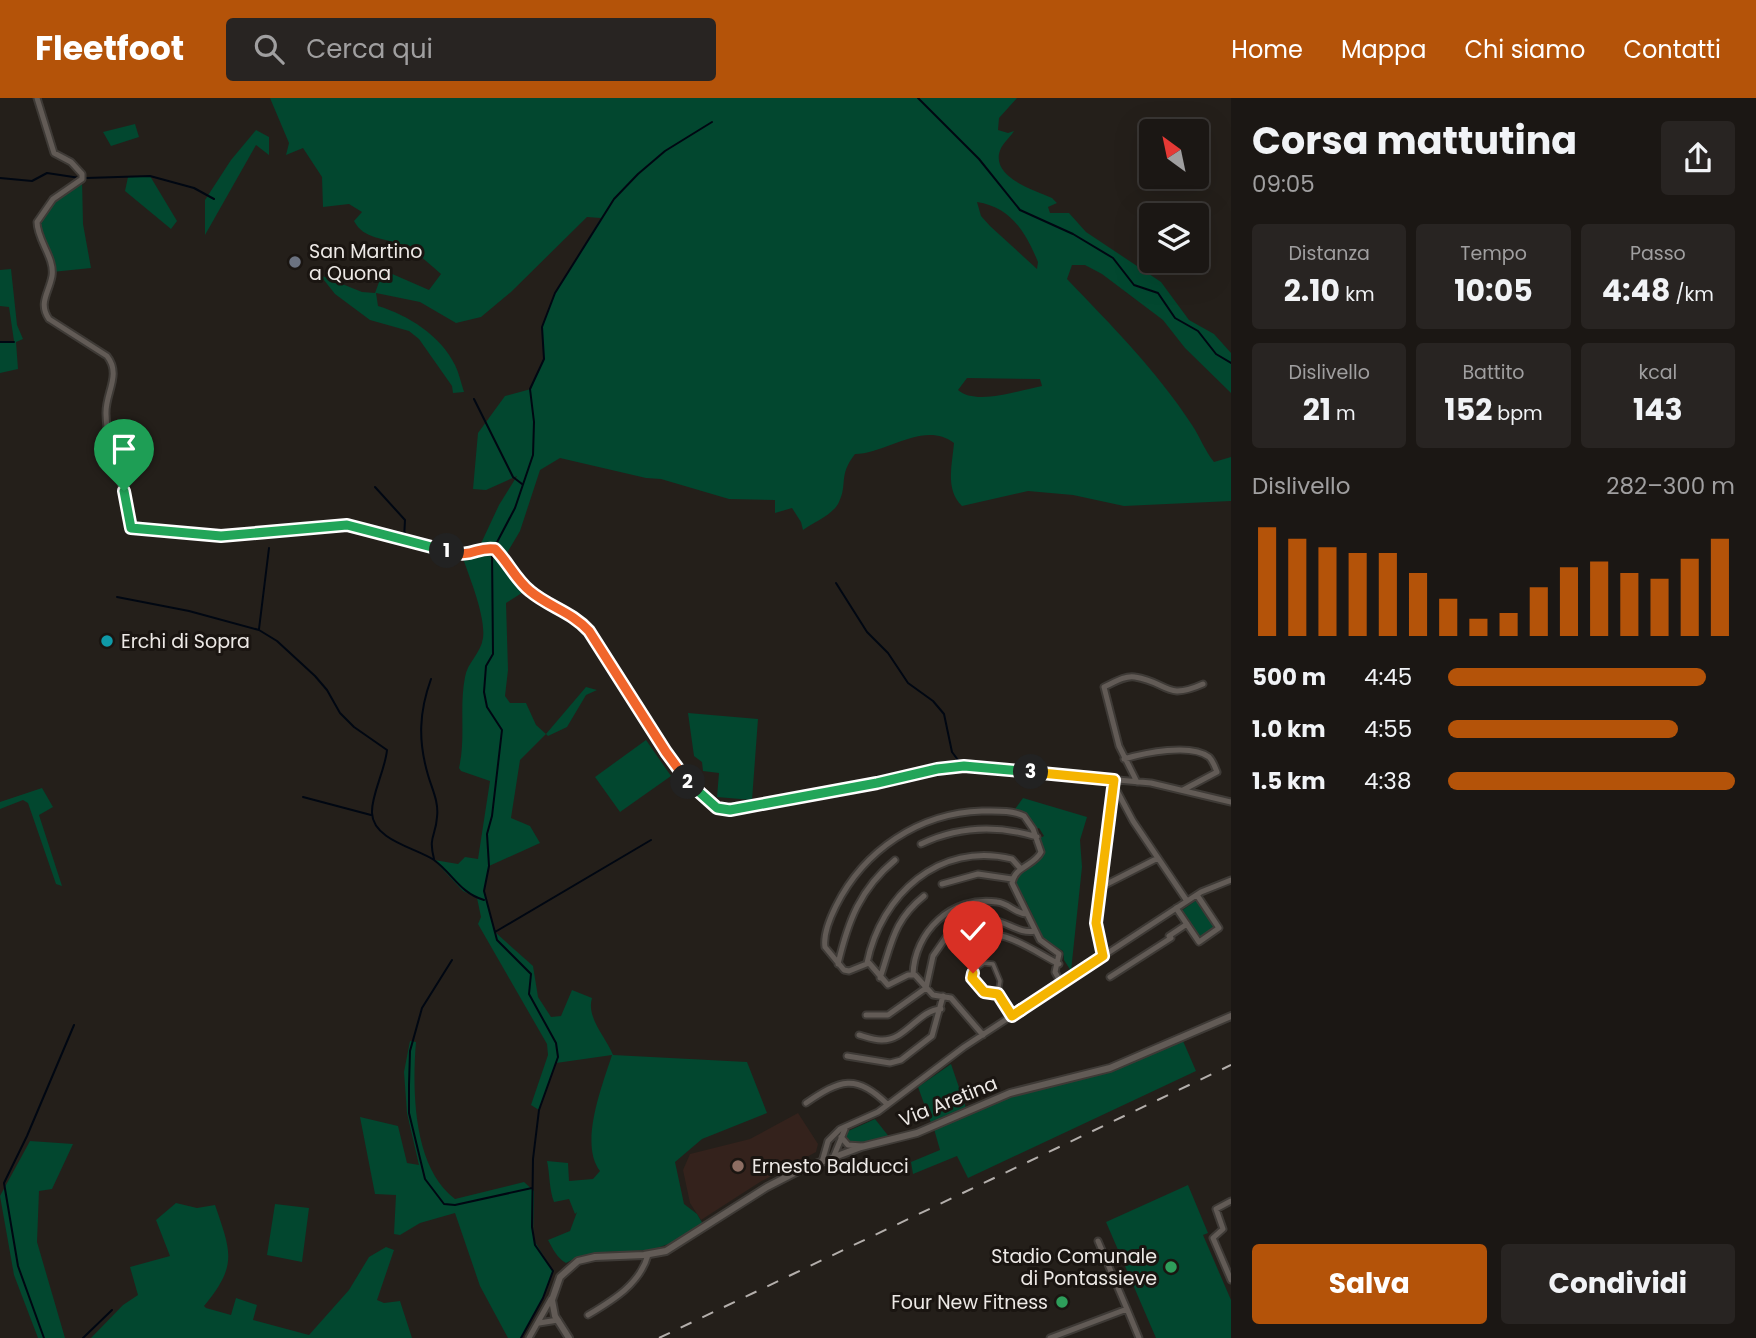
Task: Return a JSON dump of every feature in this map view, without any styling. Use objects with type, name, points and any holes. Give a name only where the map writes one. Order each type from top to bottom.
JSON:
[{"type":"street","points":[[37,98],[54,153],[71,162],[82,174],[78,184],[53,199],[37,222],[52,275],[44,300],[44,311],[50,319],[107,356],[113,364],[114,374],[105,411],[107,431],[115,467],[129,508],[131,528],[221,536],[347,525],[467,556],[486,548],[495,549],[522,584],[534,594],[579,619],[676,767],[705,800],[717,808],[745,808],[775,800],[964,766],[1115,785],[1137,782],[1231,802]]},
{"type":"street","points":[[1137,782],[1124,759],[1104,687],[1135,677],[1173,692],[1189,690],[1203,684]]},
{"type":"street","points":[[1124,759],[1156,750],[1200,752],[1208,756],[1217,772],[1183,790]]},
{"type":"street","points":[[1115,785],[1133,821],[1188,901]]},
{"type":"street","points":[[1103,956],[1096,923],[1115,785]]},
{"type":"street","points":[[867,963],[849,971],[836,962],[824,941],[840,898],[866,862],[898,836],[948,816],[998,811],[1024,816],[1037,837],[1040,855],[1012,879]]},
{"type":"street","points":[[921,844],[949,833],[978,829],[1005,830],[1037,837]]},
{"type":"street","points":[[867,963],[873,939],[884,915],[899,894],[930,871],[953,861],[981,856],[1010,858],[1016,861],[1021,869]]},
{"type":"street","points":[[1101,887],[1158,858]]},
{"type":"street","points":[[836,962],[855,906],[872,881],[895,860]]},
{"type":"street","points":[[942,884],[975,874],[991,874],[1012,879]]},
{"type":"street","points":[[1012,879],[1035,931],[1043,943],[1059,953],[1059,964],[1055,972],[1061,983]]},
{"type":"street","points":[[822,1162],[828,1142],[837,1131],[874,1115],[919,1079],[1061,983],[1197,895],[1231,880]]},
{"type":"street","points":[[1176,908],[1199,942],[1219,928],[1197,895]]},
{"type":"street","points":[[880,978],[896,927],[908,910],[923,896]]},
{"type":"street","points":[[983,1035],[951,998],[934,996],[913,975],[914,958],[919,944],[929,929],[947,913],[967,904],[988,901],[1004,903],[1018,913],[1027,914]]},
{"type":"street","points":[[963,924],[989,919],[1027,932],[1035,931]]},
{"type":"street","points":[[1110,977],[1171,938],[1169,936],[1187,924]]},
{"type":"street","points":[[866,1015],[890,1015],[926,988],[933,954],[949,933]]},
{"type":"street","points":[[968,938],[985,933],[1001,935],[1059,964]]},
{"type":"street","points":[[867,963],[880,978],[891,985],[913,975]]},
{"type":"street","points":[[998,994],[984,992],[972,978],[974,970],[984,963],[993,964],[1000,981],[998,994],[1012,1016]]},
{"type":"street","points":[[847,1056],[890,1063],[900,1060],[931,1037],[943,996]]},
{"type":"street","points":[[859,1035],[888,1040],[931,1011],[941,1009]]},
{"type":"street","name":"Via Aretina","points":[[529,1338],[562,1275],[581,1260],[595,1256],[648,1255],[673,1248],[771,1184],[834,1157],[865,1146],[912,1135],[1010,1093],[1110,1068],[1231,1016]]},
{"type":"street","points":[[806,1103],[829,1087],[844,1083],[869,1087],[887,1104]]},
{"type":"street","points":[[825,1155],[834,1157],[840,1136],[847,1127]]},
{"type":"street","points":[[840,1136],[848,1145],[865,1146]]},
{"type":"street","points":[[1231,1201],[1216,1209],[1223,1229],[1213,1238],[1231,1280]]},
{"type":"street","points":[[1098,1241],[1139,1338]]},
{"type":"street","points":[[588,1315],[607,1304],[640,1275],[648,1255]]},
{"type":"street","points":[[552,1296],[554,1311],[569,1338]]},
{"type":"street","points":[[1050,1338],[1127,1309]]},
{"type":"street","points":[[543,1315],[554,1311]]},
{"type":"street","points":[[539,1323],[558,1320]]},
{"type":"shaded area","name":"Ernesto Balducci","points":[[798,1113],[818,1144],[816,1152],[760,1182],[701,1220],[690,1203],[683,1170],[690,1154],[750,1139]]},
{"type":"green space","points":[[270,98],[1017,98],[999,118],[998,130],[1008,133],[1014,131],[1000,150],[999,163],[1003,170],[1018,182],[1052,198],[1057,203],[1048,207],[1050,213],[1069,213],[1086,232],[1139,267],[1139,273],[1148,273],[1161,282],[1189,320],[1214,334],[1231,353],[1231,393],[1185,348],[1163,320],[1102,274],[1085,265],[1072,265],[1067,279],[1164,386],[1214,462],[1231,457],[1231,501],[1124,506],[1073,495],[1028,491],[962,506],[951,485],[954,443],[930,435],[855,454],[847,468],[842,495],[836,507],[803,530],[792,508],[775,513],[775,500],[729,499],[661,479],[560,458],[540,470],[520,531],[504,558],[528,589],[506,603],[508,670],[505,696],[510,703],[526,703],[536,725],[546,734],[520,760],[511,818],[530,826],[540,843],[489,866],[484,891],[495,932],[533,966],[538,997],[551,1017],[561,1016],[572,990],[592,998],[594,1020],[613,1055],[747,1062],[767,1113],[702,1139],[675,1162],[684,1204],[697,1214],[703,1224],[662,1246],[647,1250],[595,1253],[566,1263],[560,1259],[548,1240],[570,1231],[577,1212],[575,1214],[569,1199],[554,1202],[547,1161],[568,1163],[569,1181],[593,1179],[600,1171],[594,1160],[592,1131],[598,1098],[612,1055],[556,1063],[539,1110],[531,1105],[548,1055],[547,1044],[478,924],[481,917],[477,898],[463,891],[434,860],[458,864],[465,857],[478,859],[490,781],[459,768],[465,677],[483,638],[480,608],[462,555],[477,552],[499,505],[517,476],[486,490],[473,489],[478,433],[505,396],[531,389],[544,359],[542,327],[555,293],[601,218],[587,217],[511,292],[481,317],[456,323],[420,302],[376,293],[378,306],[412,321],[432,336],[449,355],[464,392],[453,393],[452,386],[419,339],[409,331],[370,320],[335,294],[320,275],[362,292],[375,293],[382,274],[390,273],[429,290],[441,274],[407,248],[363,232],[354,221],[362,212],[349,204],[323,207],[322,177],[303,148],[286,155],[289,143]],"holes":[[[977,202],[999,209],[1016,223],[1033,251],[1038,262],[1037,269],[981,216]],[[967,378],[1040,379],[1042,386],[998,396],[976,397],[958,390]]]},
{"type":"green space","points":[[135,124],[139,137],[111,146],[103,132]]},
{"type":"green space","points":[[256,130],[269,137],[269,155],[256,145],[205,235],[205,200],[231,160]]},
{"type":"green space","points":[[150,176],[177,221],[171,229],[125,191],[128,177]]},
{"type":"green space","points":[[82,179],[83,224],[91,268],[52,272],[37,222],[53,199]]},
{"type":"green space","points":[[11,269],[17,325],[23,339],[16,342],[18,369],[0,373],[0,341],[14,341],[9,307],[0,306],[0,270]]},
{"type":"green space","points":[[586,687],[597,690],[586,695],[567,727],[548,736],[546,734]]},
{"type":"green space","points":[[688,713],[758,719],[752,800],[717,797],[719,773],[703,771],[702,762],[694,756]]},
{"type":"green space","points":[[646,740],[671,776],[620,812],[595,777]]},
{"type":"green space","points":[[42,788],[53,807],[39,815],[62,886],[56,884],[28,803],[23,800],[0,809],[0,802]]},
{"type":"green space","points":[[1023,798],[1087,817],[1080,840],[1082,867],[1071,971],[1064,960],[1063,951],[1044,940],[1015,883],[1018,874],[1037,863],[1044,850],[1040,838],[1044,836],[1039,828],[1035,829],[1026,814],[1015,809]]},
{"type":"green space","points":[[1198,899],[1216,928],[1199,939],[1181,911]]},
{"type":"green space","points":[[410,1041],[416,1042],[414,1082],[418,1127],[423,1148],[441,1185],[455,1199],[524,1182],[534,1191],[533,1239],[553,1271],[543,1298],[521,1338],[508,1338],[480,1286],[455,1213],[420,1223],[400,1235],[394,1234],[396,1195],[375,1194],[360,1117],[398,1126],[407,1163],[419,1165],[407,1113],[404,1072]]},
{"type":"green space","points":[[1183,1041],[1196,1071],[968,1178],[957,1156],[913,1174],[911,1162],[940,1150],[934,1129],[1011,1095],[1115,1069]]},
{"type":"green space","points":[[951,1064],[966,1108],[931,1123],[918,1087]]},
{"type":"green space","points":[[875,1119],[890,1138],[851,1144],[844,1138],[846,1132]]},
{"type":"green space","points":[[30,1141],[73,1144],[52,1189],[39,1191],[37,1242],[65,1338],[38,1338],[14,1275],[0,1196]]},
{"type":"green space","name":"Stadio Comunale di Pontassieve","points":[[1188,1185],[1208,1233],[1203,1235],[1231,1300],[1231,1338],[1156,1338],[1106,1222]]},
{"type":"green space","points":[[176,1203],[197,1208],[215,1205],[225,1235],[228,1247],[227,1268],[215,1292],[204,1306],[206,1308],[231,1315],[236,1298],[257,1305],[253,1320],[309,1335],[349,1290],[369,1257],[386,1247],[394,1250],[377,1300],[384,1303],[400,1301],[412,1338],[91,1338],[123,1305],[138,1295],[130,1267],[170,1256],[156,1220]]},
{"type":"green space","points":[[275,1204],[309,1208],[302,1262],[267,1255]]},
{"type":"waterway","points":[[918,98],[979,159],[1020,210],[1073,234],[1113,258],[1134,285],[1158,293],[1175,318],[1198,331],[1216,354],[1231,363]]},
{"type":"waterway","points":[[495,546],[515,508],[533,455],[534,422],[530,389],[544,359],[542,327],[555,293],[614,199],[665,151],[712,122]]},
{"type":"waterway","points":[[0,178],[32,181],[47,173],[80,178]]},
{"type":"waterway","points":[[86,178],[150,176],[194,188],[214,199]]},
{"type":"waterway","points":[[0,342],[14,342]]},
{"type":"waterway","points":[[474,399],[513,477],[522,484]]},
{"type":"waterway","points":[[375,487],[405,520],[404,539]]},
{"type":"waterway","points":[[417,540],[442,547]]},
{"type":"waterway","points":[[259,629],[269,548]]},
{"type":"waterway","points":[[457,551],[469,552]]},
{"type":"waterway","points":[[492,551],[493,654],[486,666],[484,692],[487,707],[502,730],[492,816],[487,834],[489,866],[484,891],[497,940],[531,974],[529,994],[556,1043],[558,1057],[539,1110],[533,1159],[532,1227],[535,1245],[553,1271],[543,1298],[521,1338]]},
{"type":"waterway","points":[[836,583],[867,632],[888,653],[908,683],[933,701],[944,714],[952,752],[961,764]]},
{"type":"waterway","points":[[117,597],[189,611],[259,630],[277,641],[315,676],[327,690],[340,713],[354,727],[387,750],[372,806],[374,822],[380,830],[387,837],[434,860],[469,893],[484,900]]},
{"type":"waterway","points":[[431,679],[424,703],[421,738],[437,806],[432,841],[434,859]]},
{"type":"waterway","points":[[303,797],[371,815]]},
{"type":"waterway","points":[[495,932],[651,840]]},
{"type":"waterway","points":[[452,960],[422,1008],[410,1051],[409,1113],[425,1179],[444,1204],[455,1205],[532,1188]]},
{"type":"waterway","points":[[44,1338],[18,1266],[4,1183],[74,1025]]},
{"type":"waterway","points":[[83,1338],[112,1310]]},
{"type":"railway","points":[[659,1338],[1231,1065]]},
{"type":"place","name":"San Martino a Quona","points":[[295,262]]},
{"type":"place","name":"Erchi di Sopra","points":[[107,641]]},
{"type":"place","name":"Ernesto Balducci","points":[[738,1166]]},
{"type":"place","name":"Stadio Comunale di Pontassieve","points":[[1171,1267]]},
{"type":"place","name":"Four New Fitness","points":[[1062,1302]]},
{"type":"route","points":[[124,491],[131,528],[166,529],[221,536],[347,525],[394,540],[467,556],[486,548],[495,549],[522,584],[534,594],[579,619],[684,778],[705,800],[717,808],[745,808],[775,800],[964,766],[1114,780],[1096,923],[1103,956],[1012,1016],[998,994],[984,992],[972,978],[973,973]]}]
